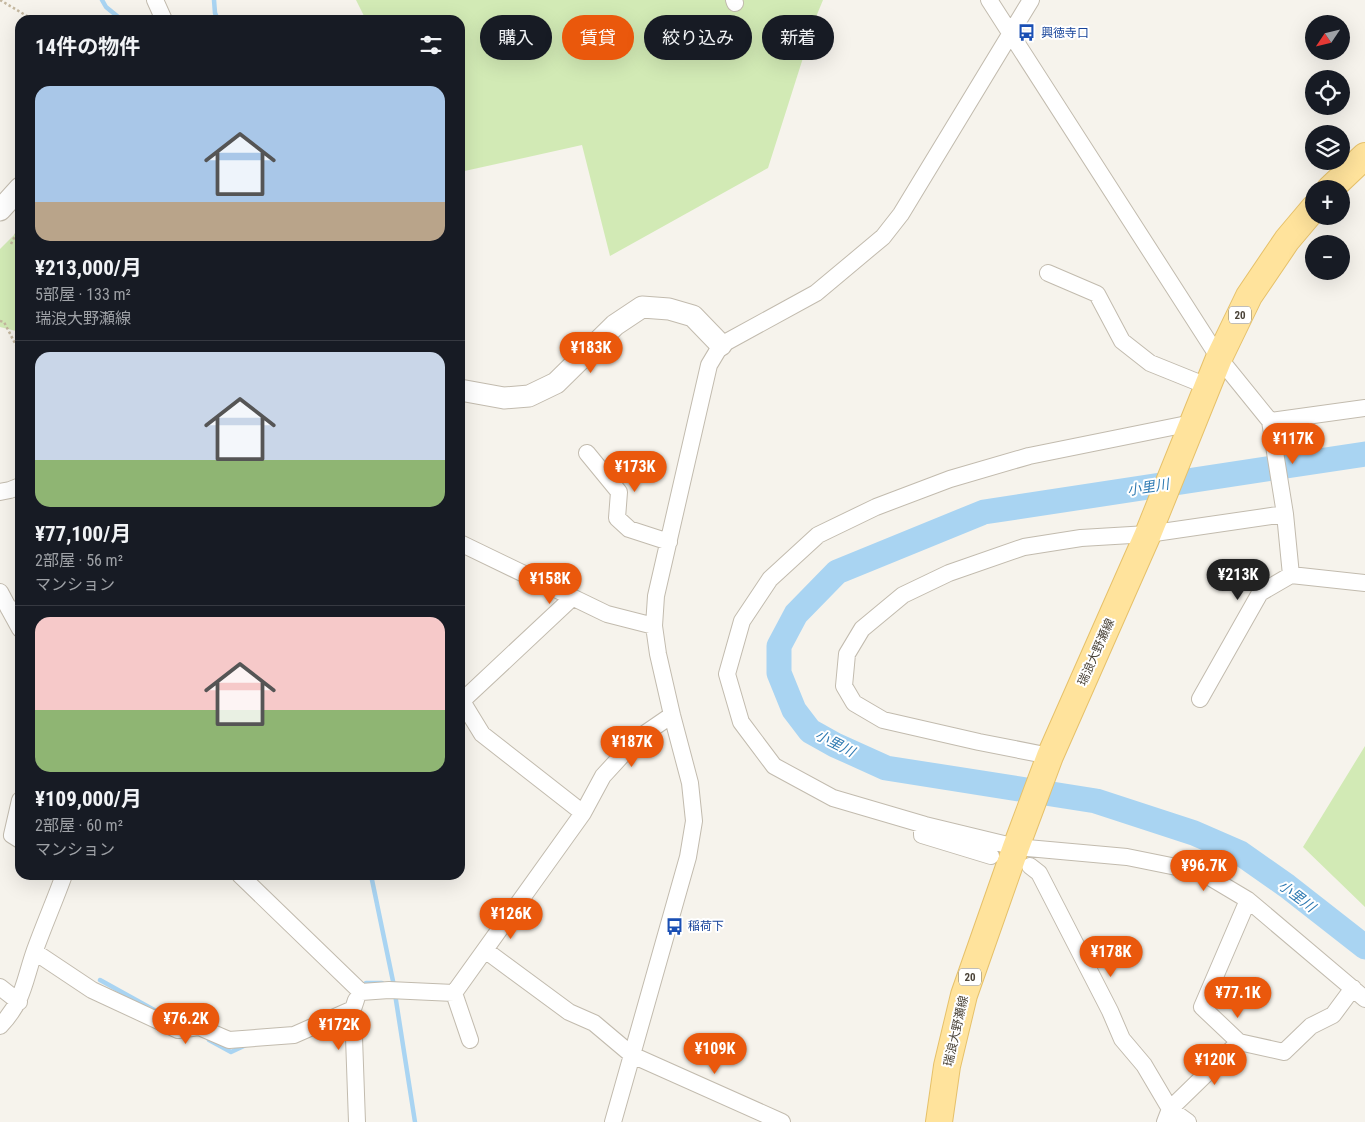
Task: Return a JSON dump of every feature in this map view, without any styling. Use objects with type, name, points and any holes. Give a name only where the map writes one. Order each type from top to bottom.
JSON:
[{"type":"main road","points":[[1340,180],[1365,156]]},
{"type":"main road","name":"瑞浪大野瀬線","points":[[939,1122],[947,1066],[964,995],[1022,850],[1047,764],[1149,530],[1219,358],[1249,296],[1305,219]]},
{"type":"street","points":[[155,0],[162,15]]},
{"type":"street","points":[[989,0],[1219,358],[1270,421],[1285,514],[1291,575]]},
{"type":"street","points":[[613,1122],[688,857],[694,821],[690,783],[658,654],[654,626],[656,596],[709,365],[721,345],[816,293],[883,237],[901,214],[1031,0]]},
{"type":"street","points":[[0,210],[15,194]]},
{"type":"street","points":[[1048,272],[1097,294],[1122,341],[1150,363],[1207,386]]},
{"type":"street","points":[[465,391],[504,398],[529,396],[556,383],[615,325],[642,307],[669,309],[693,316],[721,345]]},
{"type":"street","points":[[1270,421],[1365,408]]},
{"type":"street","points":[[1190,429],[1029,456],[950,479],[876,507],[818,535],[770,580],[742,621],[727,674],[741,722],[774,766],[833,798],[925,825],[1022,850],[1127,857],[1202,872],[1248,900],[1359,994],[1333,1015],[1311,1026],[1284,1052],[1239,1042],[1202,1006],[1248,900]]},
{"type":"street","points":[[587,453],[619,492],[617,518],[629,528],[669,542]]},
{"type":"street","points":[[0,492],[15,488]]},
{"type":"street","points":[[1047,764],[979,742],[883,720],[854,703],[844,686],[847,654],[862,629],[903,595],[949,573],[1024,547],[1081,538],[1285,514]]},
{"type":"street","points":[[465,545],[607,614],[654,626]]},
{"type":"street","points":[[1200,700],[1260,593],[1291,575],[1365,583]]},
{"type":"street","points":[[0,592],[15,610]]},
{"type":"street","points":[[465,695],[572,598]]},
{"type":"street","points":[[465,706],[482,734],[583,813]]},
{"type":"street","points":[[454,993],[583,813],[604,776],[637,740],[672,715]]},
{"type":"street","points":[[11,835],[15,819]]},
{"type":"street","points":[[925,825],[922,835],[991,856]]},
{"type":"street","points":[[1022,850],[1039,873],[1110,1011],[1122,1039],[1144,1065],[1168,1115],[1188,1122]]},
{"type":"street","points":[[0,1026],[19,1002],[35,952],[62,880]]},
{"type":"street","points":[[245,880],[361,992],[395,990],[454,993]]},
{"type":"street","points":[[485,950],[569,1012],[594,1023],[632,1055],[782,1122]]},
{"type":"street","points":[[35,952],[92,990],[178,1030],[198,1027],[229,1040],[294,1035],[353,1009]]},
{"type":"street","points":[[0,987],[19,1002]]},
{"type":"street","points":[[357,1122],[353,1009],[361,992]]},
{"type":"street","points":[[454,993],[470,1040]]},
{"type":"street","points":[[1168,1115],[1239,1042]]},
{"type":"path","points":[[0,0],[25,15]]},
{"type":"path","points":[[11,244],[15,236]]},
{"type":"path","points":[[0,321],[4,322],[15,344]]},
{"type":"green space","points":[[356,0],[823,0],[817,15],[762,15],[762,60],[802,60],[768,168],[610,256],[582,145],[465,171],[465,15],[364,15]]},
{"type":"green space","points":[[15,234],[15,331],[0,327],[0,249]]},
{"type":"green space","points":[[1365,746],[1365,907],[1303,847]]},
{"type":"waterway","points":[[102,0],[106,7],[116,15]]},
{"type":"waterway","points":[[214,0],[216,15]]},
{"type":"waterway","name":"小里川","points":[[1365,454],[984,512],[837,572],[796,614],[779,646],[779,673],[794,710],[810,731],[835,745],[886,768],[1096,801],[1194,833],[1240,853],[1287,886],[1365,947]]},
{"type":"waterway","points":[[372,880],[394,986]]},
{"type":"waterway","points":[[100,980],[156,1011]]},
{"type":"waterway","points":[[366,983],[382,983]]},
{"type":"waterway","points":[[395,994],[415,1122]]},
{"type":"waterway","points":[[209,1040],[231,1052],[246,1045]]},
{"type":"place","name":"興徳寺口","points":[[1027,33]]},
{"type":"place","name":"稲荷下","points":[[674,926]]}]
